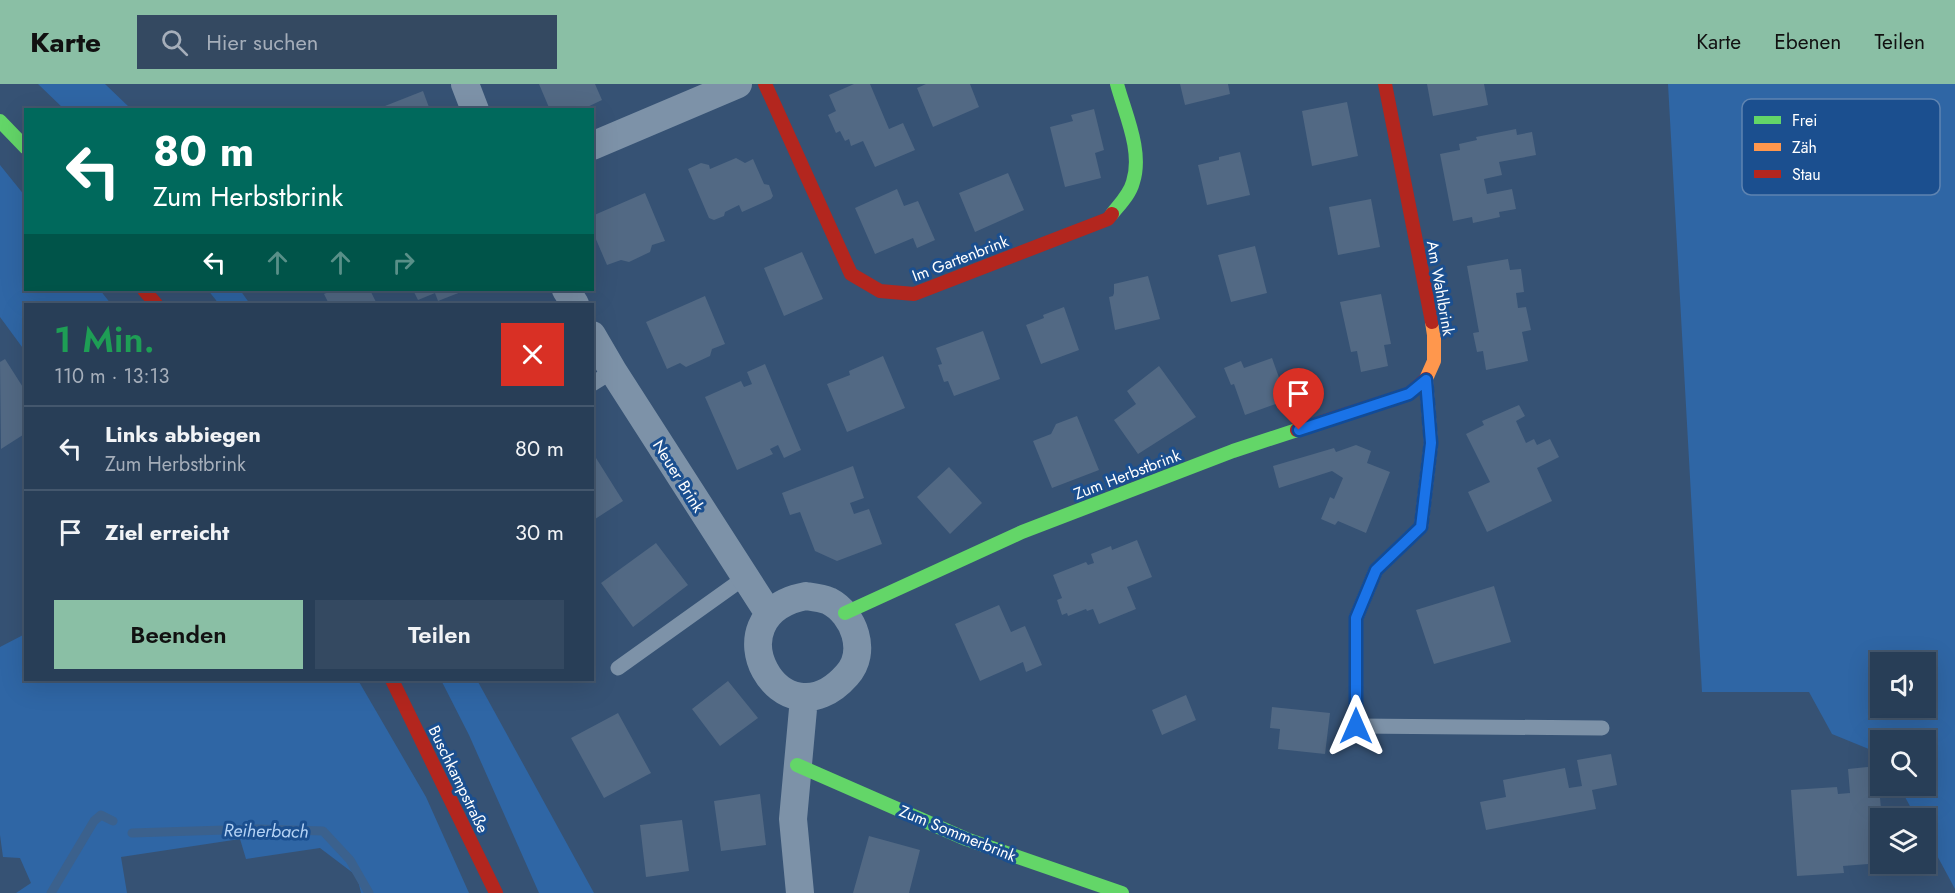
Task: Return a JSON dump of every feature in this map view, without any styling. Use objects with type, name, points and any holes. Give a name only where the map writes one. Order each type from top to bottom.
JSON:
[{"type":"street","points":[[465,84],[474,108]]},
{"type":"street","points":[[594,145],[738,84]]},
{"type":"street","name":"Im Gartenbrink","points":[[765,84],[852,274],[874,290],[892,295],[914,294],[1108,219],[1125,199],[1134,180],[1135,157],[1117,84]]},
{"type":"street","name":"Am Wahlbrink","points":[[1356,726],[1356,618],[1376,570],[1421,527],[1431,443],[1426,380],[1434,361],[1434,335],[1385,84]]},
{"type":"street","points":[[0,121],[24,146]]},
{"type":"street","points":[[145,291],[155,303]]},
{"type":"street","name":"Neuer Brink","points":[[594,343],[603,378],[769,614]]},
{"type":"street","name":"Zum Herbstbrink","points":[[845,613],[1022,532],[1233,451],[1409,394],[1426,380]]},
{"type":"street","points":[[806,596],[827,600],[845,613],[853,626],[857,640],[856,659],[850,673],[835,688],[804,698],[786,692],[774,684],[761,667],[757,645],[759,632],[769,614],[789,599],[806,596]]},
{"type":"street","name":"Buschkampstraße","points":[[392,681],[496,893]]},
{"type":"street","points":[[800,893],[793,819],[804,698]]},
{"type":"street","name":"Zum Sommerbrink","points":[[797,765],[966,839],[1122,893]]},
{"type":"lane","points":[[618,668],[744,578]]},
{"type":"lane","points":[[1356,726],[1602,728]]},
{"type":"shaded area","points":[[38,84],[105,84],[129,107],[128,108],[63,108]]},
{"type":"shaded area","points":[[1668,84],[1955,84],[1955,889],[1936,854],[1936,808],[1911,808],[1904,796],[1936,796],[1936,730],[1870,730],[1870,750],[1832,734],[1809,692],[1702,692]]},
{"type":"shaded area","points":[[0,165],[24,195],[24,291],[101,291],[110,303],[24,303],[24,350],[0,317]]},
{"type":"shaded area","points":[[209,291],[241,291],[249,303],[218,303]]},
{"type":"shaded area","points":[[24,635],[24,681],[359,681],[426,797],[469,893],[361,893],[357,876],[320,848],[246,859],[240,839],[121,857],[127,893],[16,893],[31,883],[20,858],[3,857],[0,835],[0,647]]},
{"type":"shaded area","points":[[442,681],[478,681],[594,893],[539,893],[469,735]]},
{"type":"building","points":[[539,84],[595,84],[602,100],[585,108],[549,108]]},
{"type":"building","points":[[854,84],[870,84],[889,129],[903,123],[915,150],[875,167],[863,141],[851,146],[849,139],[845,141],[840,131],[836,133],[828,115],[836,111],[829,95]]},
{"type":"building","points":[[926,84],[970,84],[979,107],[933,127],[917,88]]},
{"type":"building","points":[[1180,84],[1228,84],[1230,94],[1185,105]]},
{"type":"building","points":[[1427,84],[1484,84],[1488,105],[1433,116]]},
{"type":"building","points":[[423,91],[429,108],[386,108],[385,106]]},
{"type":"building","points":[[1347,102],[1358,156],[1312,166],[1302,111]]},
{"type":"building","points":[[1094,109],[1104,150],[1095,153],[1101,178],[1065,187],[1050,127],[1073,121],[1071,115]]},
{"type":"building","points":[[1516,129],[1517,135],[1532,132],[1536,155],[1499,162],[1502,175],[1484,179],[1487,194],[1512,189],[1516,209],[1499,212],[1500,217],[1473,223],[1472,217],[1453,221],[1440,154],[1460,150],[1459,144],[1477,140],[1476,137]]},
{"type":"building","points":[[1240,152],[1250,195],[1207,205],[1198,165]]},
{"type":"building","points":[[736,158],[745,163],[753,159],[764,184],[769,185],[773,196],[742,212],[739,205],[725,212],[724,216],[714,220],[709,218],[688,169],[701,163],[709,165],[710,169]]},
{"type":"building","points":[[1008,173],[1024,210],[975,232],[959,193]]},
{"type":"building","points":[[897,189],[904,206],[918,201],[935,240],[917,248],[913,238],[875,254],[855,208]]},
{"type":"building","points":[[645,193],[665,241],[652,245],[650,252],[629,262],[621,260],[607,265],[594,235],[594,215]]},
{"type":"building","points":[[1371,199],[1380,247],[1338,255],[1329,207]]},
{"type":"building","points":[[1255,246],[1267,293],[1231,302],[1218,255]]},
{"type":"building","points":[[802,252],[823,299],[784,316],[764,268]]},
{"type":"building","points":[[1508,259],[1510,270],[1521,269],[1524,292],[1516,293],[1518,308],[1526,307],[1531,330],[1522,332],[1528,361],[1486,370],[1483,351],[1477,352],[1473,333],[1479,332],[1467,266]]},
{"type":"building","points":[[1148,276],[1160,319],[1115,330],[1109,297],[1113,296],[1114,284]]},
{"type":"building","points":[[331,291],[370,291],[376,303],[328,303],[324,294]]},
{"type":"building","points":[[414,291],[463,291],[438,301],[435,293],[418,300]]},
{"type":"building","points":[[1381,294],[1391,344],[1384,345],[1388,366],[1361,372],[1357,351],[1351,352],[1340,302]]},
{"type":"building","points":[[705,296],[725,344],[712,349],[710,356],[686,367],[680,363],[667,369],[646,322]]},
{"type":"building","points":[[1064,307],[1079,350],[1041,364],[1026,325]]},
{"type":"building","points":[[983,331],[1000,379],[954,396],[948,381],[944,382],[938,365],[942,364],[936,348]]},
{"type":"building","points":[[883,356],[905,408],[847,432],[827,384],[850,375],[849,371]]},
{"type":"building","points":[[1272,358],[1287,400],[1245,415],[1234,384],[1231,385],[1224,368],[1241,361],[1244,368]]},
{"type":"building","points":[[5,359],[24,389],[24,434],[1,449],[0,362]]},
{"type":"building","points":[[765,364],[801,450],[784,458],[778,445],[770,449],[773,454],[737,470],[705,397],[741,381],[744,387],[752,384],[747,372]]},
{"type":"building","points":[[1159,366],[1196,417],[1138,454],[1114,420],[1136,404],[1127,391]]},
{"type":"building","points":[[1519,405],[1525,416],[1516,421],[1526,443],[1534,439],[1537,445],[1550,439],[1559,457],[1537,468],[1552,501],[1487,532],[1468,492],[1490,482],[1466,434],[1484,425],[1482,421]]},
{"type":"building","points":[[1077,416],[1099,470],[1052,488],[1033,441],[1051,434],[1056,424]]},
{"type":"building","points":[[1356,445],[1371,451],[1367,463],[1390,472],[1366,533],[1338,521],[1335,525],[1321,519],[1330,497],[1334,499],[1343,478],[1332,471],[1279,488],[1273,466],[1334,448],[1336,452]]},
{"type":"building","points":[[596,458],[623,501],[594,520],[594,459]]},
{"type":"building","points":[[853,466],[864,498],[850,503],[854,514],[869,509],[882,544],[837,561],[815,551],[800,512],[790,515],[782,493]]},
{"type":"building","points":[[949,467],[982,503],[950,534],[917,497]]},
{"type":"building","points":[[1137,540],[1152,577],[1127,587],[1136,609],[1099,624],[1093,609],[1087,611],[1086,609],[1068,616],[1067,613],[1062,615],[1057,600],[1062,598],[1053,575],[1086,562],[1088,565],[1094,563],[1091,554],[1111,546],[1112,550]]},
{"type":"building","points":[[656,543],[688,585],[633,627],[601,583]]},
{"type":"building","points":[[1494,586],[1511,642],[1434,664],[1416,610]]},
{"type":"building","points":[[999,605],[1011,632],[1025,626],[1042,665],[1026,672],[1023,662],[980,681],[955,624]]},
{"type":"building","points":[[728,681],[758,718],[720,746],[692,709]]},
{"type":"building","points":[[1186,695],[1196,720],[1162,735],[1152,710]]},
{"type":"building","points":[[1272,707],[1330,713],[1325,754],[1278,749],[1280,729],[1270,728]]},
{"type":"building","points":[[618,713],[651,773],[604,798],[571,738]]},
{"type":"building","points":[[1611,754],[1617,785],[1592,790],[1596,809],[1486,830],[1480,802],[1506,797],[1503,780],[1565,768],[1569,788],[1582,786],[1577,760]]},
{"type":"building","points":[[1870,767],[1870,796],[1880,796],[1881,808],[1870,808],[1870,864],[1843,866],[1844,873],[1797,876],[1791,790],[1837,787],[1838,794],[1850,793],[1848,769]]},
{"type":"building","points":[[760,794],[766,845],[721,851],[714,801]]},
{"type":"building","points":[[682,820],[689,871],[646,877],[640,825]]},
{"type":"building","points":[[869,836],[920,850],[909,893],[853,893]]},
{"type":"waterway","name":"Reiherbach","points":[[51,893],[94,821],[101,815],[113,821]]},
{"type":"waterway","name":"Reiherbach","points":[[132,833],[257,829],[323,831],[350,860],[369,893]]},
{"type":"traffic: fast","points":[[1112,214],[1130,191],[1136,170],[1132,133],[1117,84]]},
{"type":"traffic: fast","points":[[0,121],[24,146]]},
{"type":"traffic: fast","points":[[845,613],[1022,532],[1233,451],[1297,430]]},
{"type":"traffic: fast","points":[[797,765],[966,839],[1122,893]]},
{"type":"traffic: slow","points":[[1356,726],[1356,618],[1376,570],[1421,527],[1431,443],[1426,379],[1434,361],[1432,322]]},
{"type":"traffic: jam","points":[[765,84],[851,274],[880,291],[914,294],[1108,219],[1112,214]]},
{"type":"traffic: jam","points":[[1385,84],[1432,322]]},
{"type":"traffic: jam","points":[[145,291],[155,303]]},
{"type":"traffic: jam","points":[[1297,430],[1409,394],[1426,379]]},
{"type":"traffic: jam","points":[[392,681],[496,893]]},
{"type":"route","points":[[1299,430],[1409,394],[1426,380],[1431,443],[1421,527],[1376,570],[1356,618],[1356,726]]}]
